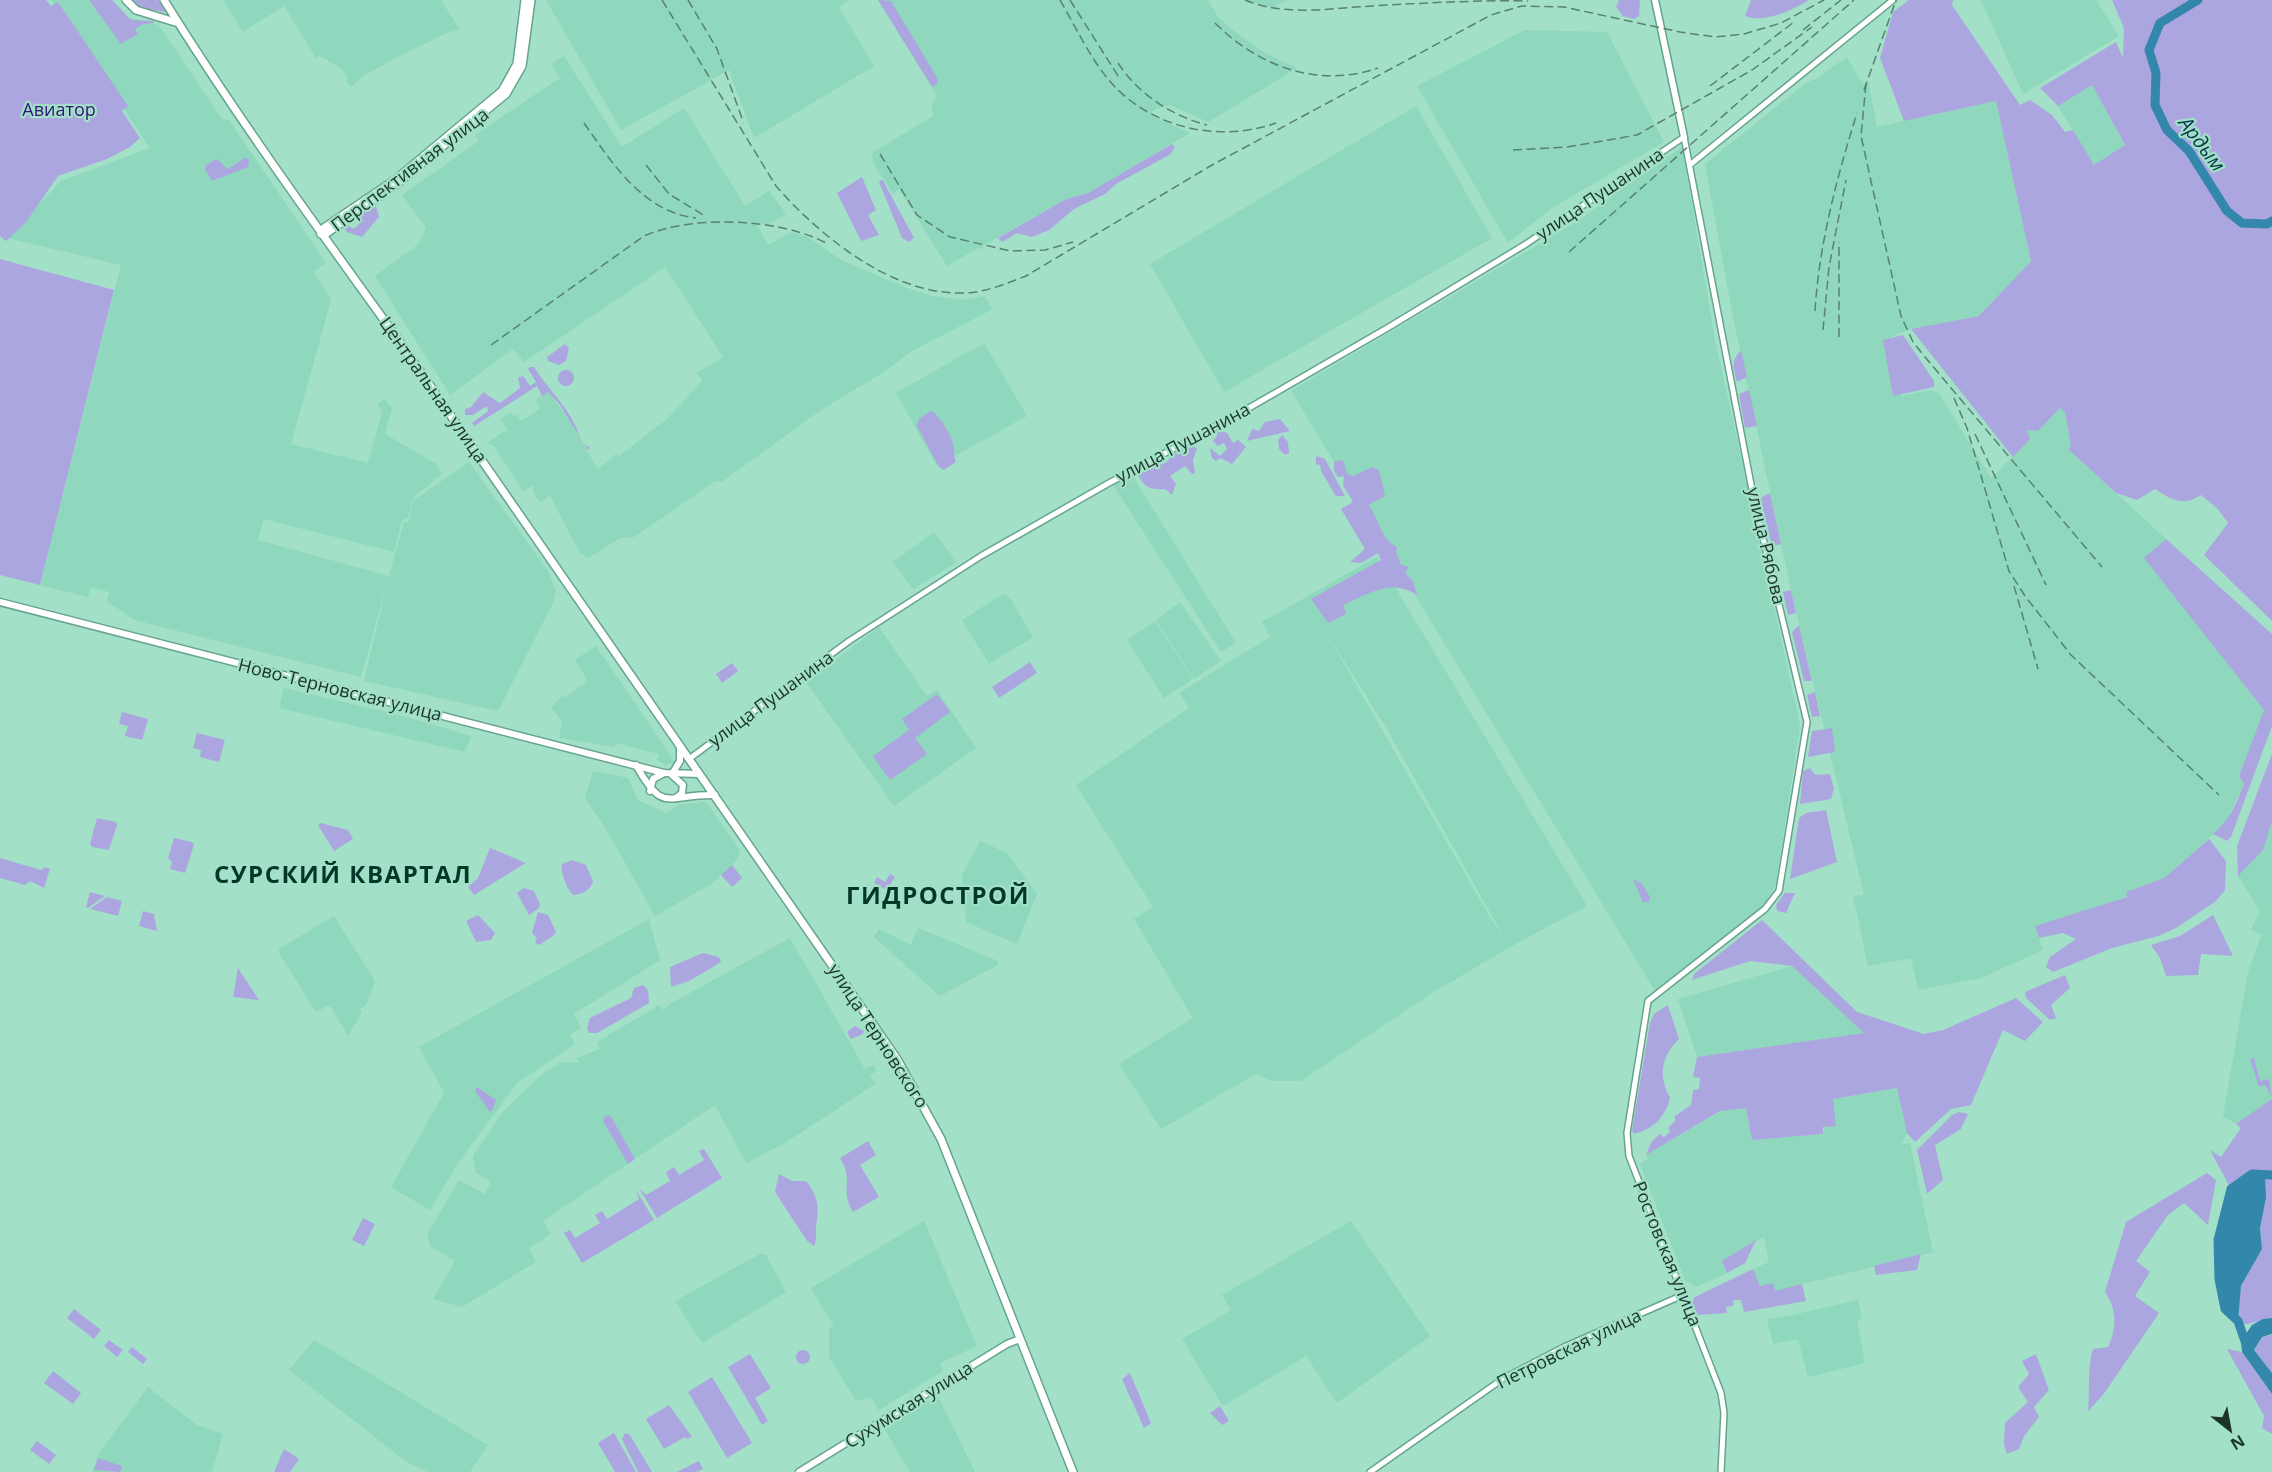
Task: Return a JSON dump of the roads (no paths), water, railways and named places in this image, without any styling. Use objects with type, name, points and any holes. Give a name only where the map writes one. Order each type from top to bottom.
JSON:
[{"type":"main road","points":[[126,0],[136,10],[175,22]]},
{"type":"main road","name":"Центральная улица","points":[[164,0],[175,22],[321,234],[397,338],[689,759]]},
{"type":"main road","name":"Перспективная улица","points":[[321,234],[324,228],[395,180],[502,91],[517,64],[525,0]]},
{"type":"main road","name":"Перспективная улица","points":[[321,234],[327,233],[398,183],[506,94],[522,66],[531,0]]},
{"type":"main road","name":"улица Рябова","points":[[1655,0],[1684,137]]},
{"type":"main road","name":"Ново-Терновская улица","points":[[0,602],[664,773]]},
{"type":"main road","points":[[672,774],[680,761],[680,747]]},
{"type":"main road","name":"улица Терновского","points":[[689,759],[858,1000],[910,1080],[941,1139],[1073,1472]]},
{"type":"main road","points":[[636,765],[650,791],[661,797],[674,799],[715,795]]},
{"type":"main road","points":[[650,791],[653,779],[664,773],[699,774]]},
{"type":"main road","points":[[672,774],[683,785],[682,793],[674,799]]},
{"type":"main road","name":"Сухумская улица","points":[[799,1472],[1007,1344],[1020,1339]]},
{"type":"street","points":[[1691,164],[1893,0]]},
{"type":"street","name":"улица Рябова","points":[[1643,1034],[1648,1001],[1765,909],[1779,891],[1807,722],[1754,500],[1684,137]]},
{"type":"street","name":"улица Пушанина","points":[[689,759],[849,641],[981,556],[1109,483],[1242,412],[1389,327],[1526,244],[1684,137]]},
{"type":"street","name":"Ростовская улица","points":[[1643,1034],[1627,1132],[1629,1156],[1721,1393],[1724,1413],[1721,1472]]},
{"type":"street","name":"Петровская улица","points":[[1370,1472],[1504,1378],[1564,1347],[1683,1295]]},
{"type":"water","points":[[2252,1174],[2265,1177],[2266,1198],[2260,1228],[2262,1249],[2241,1286],[2238,1321],[2227,1308],[2221,1292],[2218,1258],[2231,1189]]},
{"type":"water","points":[[2272,1318],[2272,1334],[2262,1337],[2254,1350],[2272,1373],[2272,1394],[2242,1352],[2241,1341],[2252,1325],[2263,1319]]},
{"type":"waterway","name":"Ардым","points":[[2198,0],[2160,23],[2149,50],[2156,73],[2155,105],[2167,130],[2189,151],[2227,211],[2242,223],[2267,224],[2272,221]]},
{"type":"waterway","points":[[2247,1347],[2238,1321],[2225,1309],[2219,1279],[2218,1240],[2231,1189],[2252,1174],[2272,1175]]},
{"type":"railway","points":[[662,0],[776,186],[813,224],[835,242],[882,272],[907,283],[933,290],[959,293],[985,290],[1026,276],[1212,165],[1491,15],[1522,6],[1564,7],[1680,32],[1715,37],[1744,34],[1781,23],[1824,0]]},
{"type":"railway","points":[[688,0],[717,49],[743,121]]},
{"type":"railway","points":[[1060,0],[1093,58],[1108,79],[1134,103],[1152,114],[1172,123],[1213,131],[1255,129],[1276,123]]},
{"type":"railway","points":[[1070,0],[1120,79]]},
{"type":"railway","points":[[1245,0],[1292,10],[1450,2],[1528,1]]},
{"type":"railway","points":[[1803,30],[1841,0]]},
{"type":"railway","points":[[1569,252],[1854,0]]},
{"type":"railway","points":[[1864,90],[1896,0]]},
{"type":"railway","points":[[1710,86],[1794,22]]},
{"type":"railway","points":[[1215,23],[1250,51],[1290,70],[1333,76],[1356,74],[1378,68]]},
{"type":"railway","points":[[1513,150],[1567,147],[1637,135],[1752,70],[1812,27]]},
{"type":"railway","points":[[1118,63],[1135,84],[1157,102],[1181,116],[1207,125]]},
{"type":"railway","points":[[1866,84],[1861,136],[1901,316],[1913,342],[2102,567]]},
{"type":"railway","points":[[1815,311],[1820,261],[1830,211],[1857,113]]},
{"type":"railway","points":[[584,123],[618,169],[645,196],[677,214],[696,218]]},
{"type":"railway","points":[[880,154],[917,215],[950,237],[1011,251],[1045,250],[1073,242]]},
{"type":"railway","points":[[646,165],[669,194],[705,216]]},
{"type":"railway","points":[[1823,330],[1829,267],[1846,180]]},
{"type":"railway","points":[[491,345],[644,236],[664,229],[710,222],[760,224],[784,228],[826,243]]},
{"type":"railway","points":[[1839,242],[1839,337]]},
{"type":"railway","points":[[1954,398],[1967,428],[2009,571],[2025,596],[2071,655],[2219,795]]},
{"type":"railway","points":[[1975,434],[2046,585]]},
{"type":"railway","points":[[2014,586],[2038,669]]},
{"type":"district","name":"СУРСКИЙ КВАРТАЛ","points":[[343,875]]},
{"type":"district","name":"ГИДРОСТРОЙ","points":[[938,896]]},
{"type":"park label","name":"Авиатор","points":[[59,110]]}]
